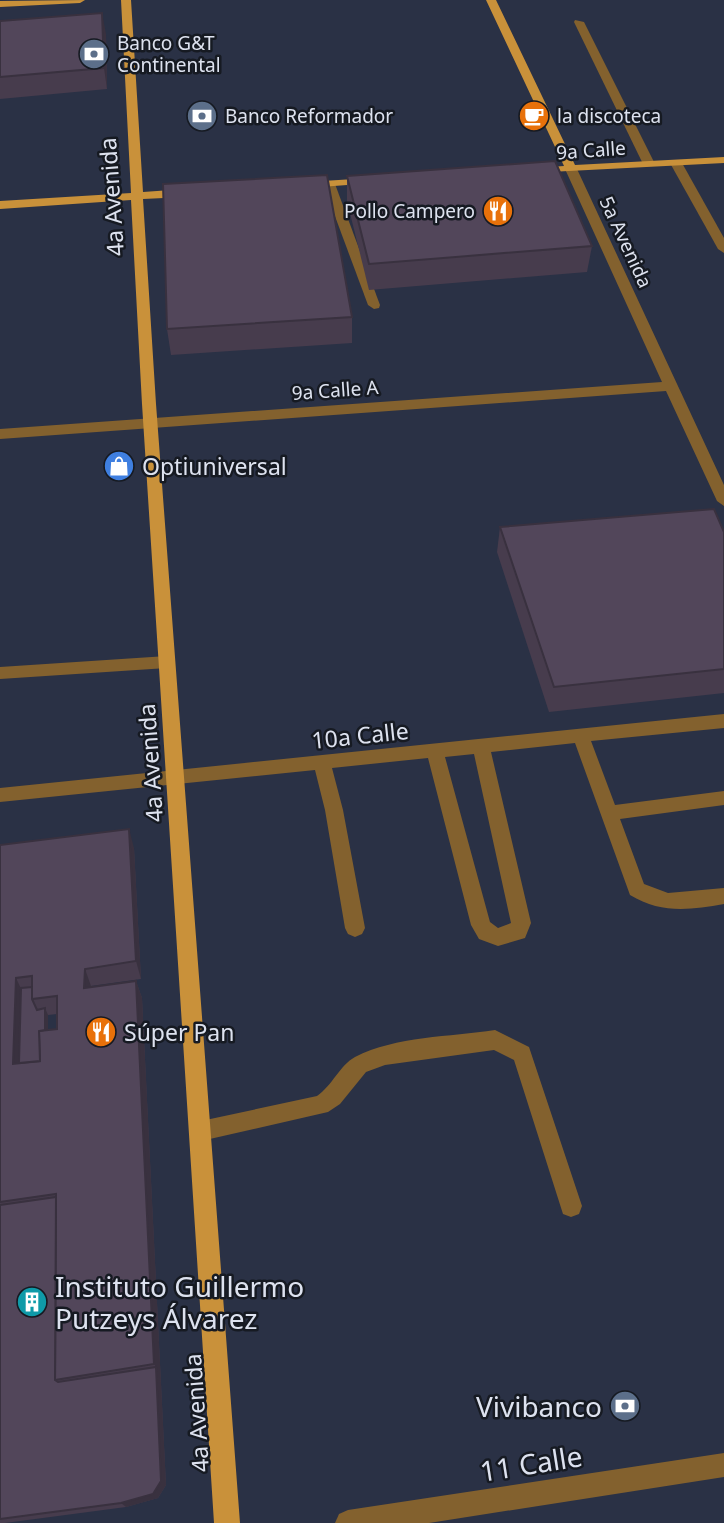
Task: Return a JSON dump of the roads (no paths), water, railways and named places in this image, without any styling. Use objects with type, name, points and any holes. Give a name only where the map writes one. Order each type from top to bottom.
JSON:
[{"type":"main road","points":[[0,4],[80,0]]},
{"type":"main road","name":"4a Avenida","points":[[125,0],[150,422],[227,1523]]},
{"type":"main road","name":"5a Avenida","points":[[491,0],[571,169]]},
{"type":"main road","name":"9a Calle","points":[[514,173],[724,160]]},
{"type":"main road","points":[[292,186],[384,181]]},
{"type":"main road","points":[[0,205],[201,192]]},
{"type":"street","points":[[579,22],[649,164]]},
{"type":"street","points":[[676,163],[724,249]]},
{"type":"street","name":"5a Avenida","points":[[571,169],[724,500]]},
{"type":"street","points":[[329,184],[374,305]]},
{"type":"street","name":"9a Calle A","points":[[0,433],[672,386]]},
{"type":"street","points":[[0,673],[167,662]]},
{"type":"street","name":"10a Calle","points":[[0,795],[724,721]]},
{"type":"street","points":[[581,737],[637,889],[650,899],[687,902],[724,896]]},
{"type":"street","points":[[435,752],[481,925],[486,933],[509,936],[518,932],[521,923],[481,747]]},
{"type":"street","points":[[322,764],[334,810],[355,928]]},
{"type":"street","points":[[610,813],[724,798]]},
{"type":"street","points":[[201,1131],[321,1105],[332,1097],[359,1065],[385,1055],[495,1040],[522,1054],[571,1206]]},
{"type":"street","name":"11 Calle","points":[[348,1523],[724,1465]]},
{"type":"place","name":"Banco G&T Continental","points":[[94,54]]},
{"type":"place","name":"Banco Reformador","points":[[202,116]]},
{"type":"place","name":"la discoteca","points":[[534,116]]},
{"type":"place","name":"Pollo Campero","points":[[498,211]]},
{"type":"place","name":"Optiuniversal","points":[[119,466]]},
{"type":"place","name":"Súper Pan","points":[[101,1032]]},
{"type":"place","name":"Instituto Guillermo Putzeys Álvarez","points":[[32,1302]]},
{"type":"place","name":"Vivibanco","points":[[625,1406]]}]
